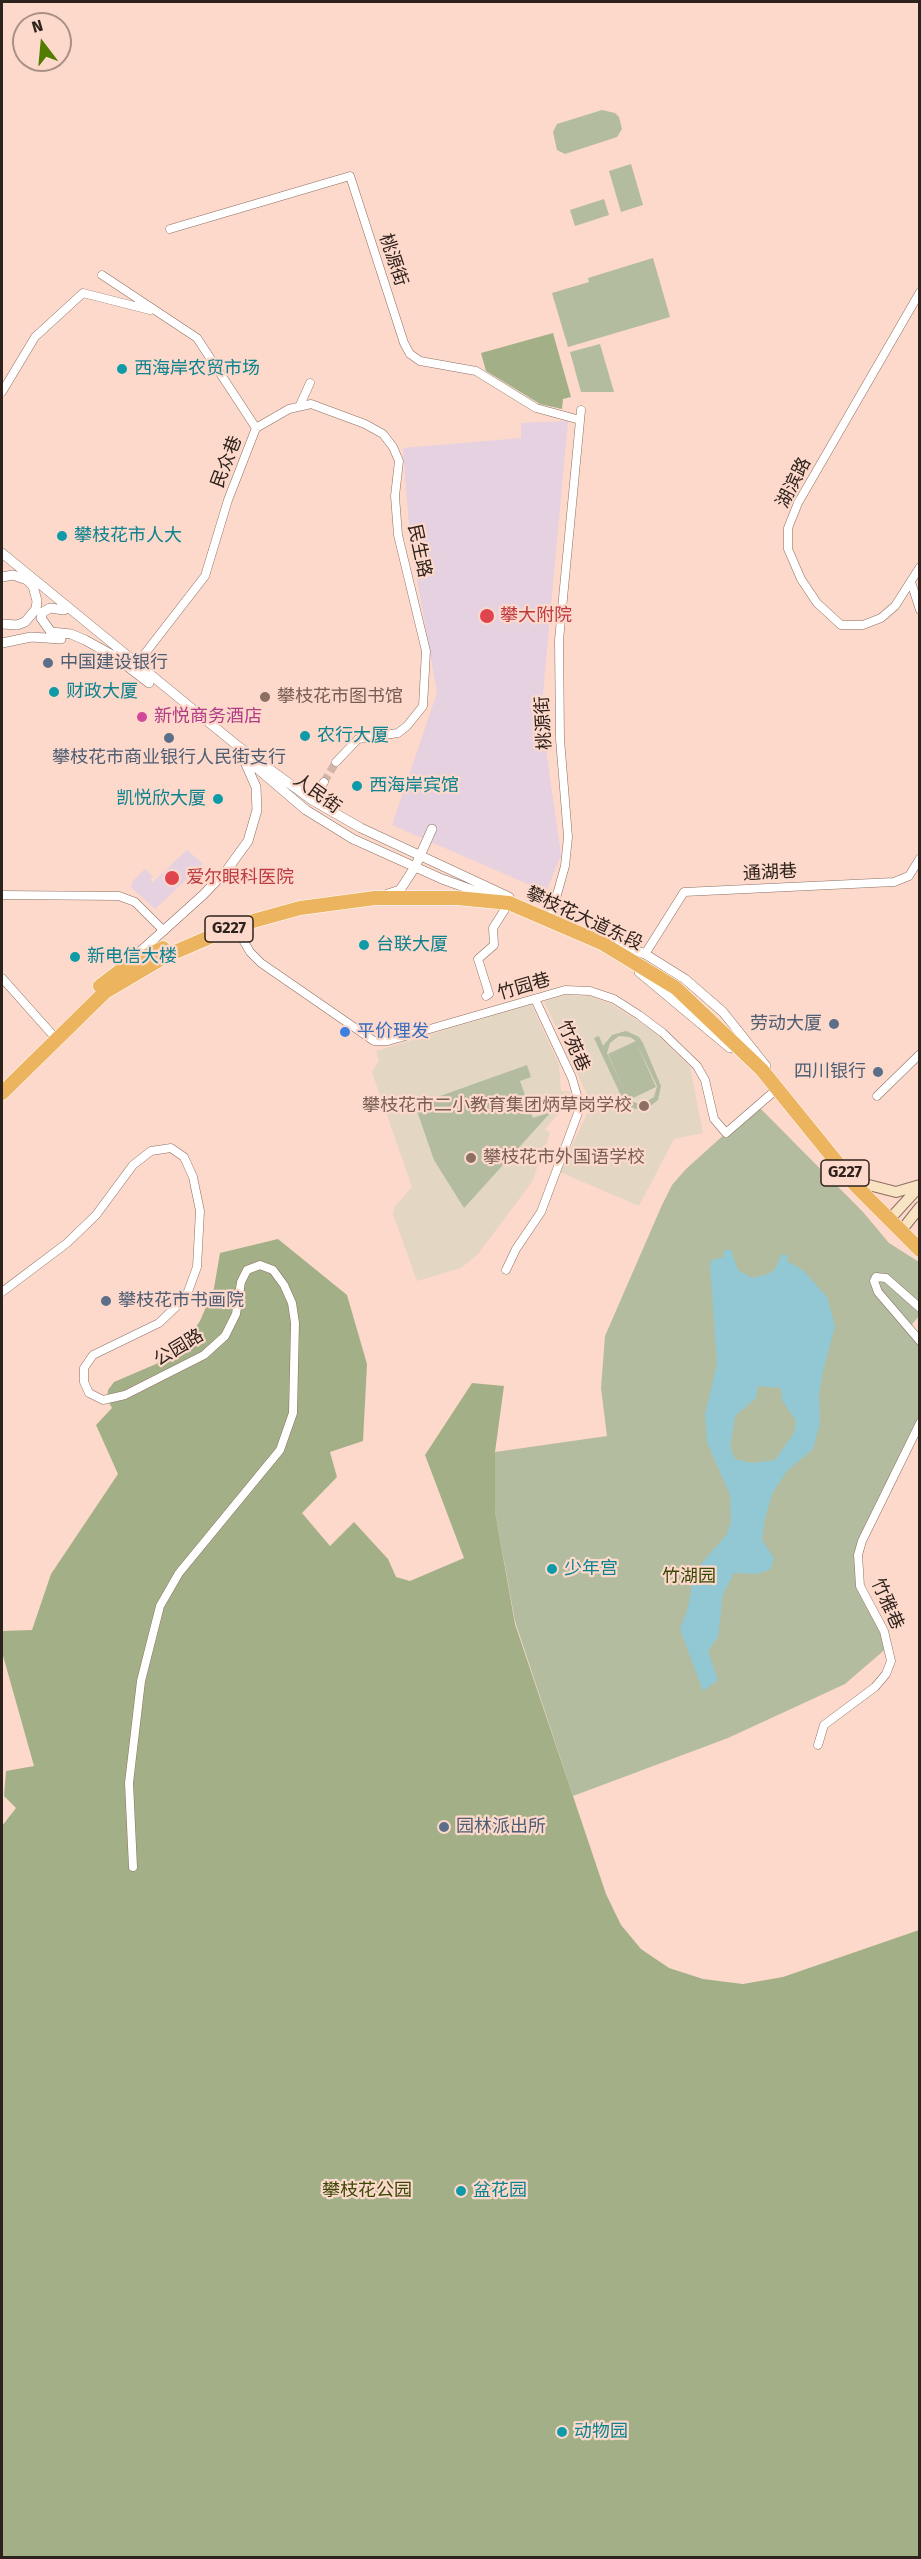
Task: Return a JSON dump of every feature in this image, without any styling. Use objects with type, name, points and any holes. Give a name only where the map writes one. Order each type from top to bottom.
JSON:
[{"type":"highway","name":"G227","points":[[2,1081],[99,987],[129,964],[262,908],[334,895],[400,890],[486,895],[509,900]]},
{"type":"highway","name":"G227","points":[[2,1094],[105,992],[166,956],[235,926],[300,908],[375,898],[509,900]]},
{"type":"highway","name":"攀枝花大道东段","points":[[509,900],[551,916],[603,941],[676,988],[764,1068],[856,1186],[891,1217],[920,1250]]},
{"type":"highway","name":"攀枝花大道东段","points":[[509,900],[603,941]]},
{"type":"highway","name":"攀枝花大道东段","points":[[778,1087],[891,1217]]},
{"type":"highway","name":"攀枝花大道东段","points":[[903,1229],[920,1241]]},
{"type":"main road","points":[[861,1183],[896,1192],[920,1186]]},
{"type":"main road","points":[[891,1217],[920,1186]]},
{"type":"main road","points":[[903,1229],[920,1207]]},
{"type":"street","name":"桃源街","points":[[170,230],[350,176],[404,343],[410,354],[420,361],[476,371],[536,408],[580,420]]},
{"type":"street","name":"民众巷","points":[[102,275],[197,338],[256,428],[228,500],[205,576],[133,667]]},
{"type":"street","name":"湖滨路","points":[[920,292],[798,503],[788,528],[788,549],[801,579],[817,603],[841,625],[863,625],[881,618],[895,606],[920,567]]},
{"type":"street","points":[[2,392],[35,337],[83,293],[154,311]]},
{"type":"street","points":[[448,365],[450,354]]},
{"type":"street","points":[[256,428],[300,405],[310,383]]},
{"type":"street","name":"民生路","points":[[300,405],[311,404],[365,424],[383,434],[393,447],[399,461],[395,496],[398,535],[426,651],[423,706],[407,726],[398,733],[358,739],[336,762]]},
{"type":"street","name":"桃源街","points":[[551,916],[566,866],[568,837],[560,739],[559,640],[581,410]]},
{"type":"street","points":[[2,555],[133,667]]},
{"type":"street","points":[[2,555],[27,580],[133,667]]},
{"type":"street","points":[[2,577],[13,575],[27,580],[36,593],[36,609],[25,622],[4,626]]},
{"type":"street","points":[[911,582],[920,610]]},
{"type":"street","points":[[64,610],[51,608],[43,612],[41,618],[51,632],[71,634],[133,667]]},
{"type":"street","points":[[4,626],[31,637]]},
{"type":"street","points":[[2,643],[31,637],[64,639],[98,648]]},
{"type":"street","name":"人民街","points":[[133,667],[306,810],[353,839],[486,895]]},
{"type":"street","name":"人民街","points":[[133,667],[312,800],[509,900]]},
{"type":"street","points":[[99,987],[164,931],[227,870],[248,841],[255,824],[256,792],[252,776],[241,755]]},
{"type":"street","points":[[312,800],[324,782]]},
{"type":"street","points":[[375,898],[400,890],[415,867],[432,830]]},
{"type":"street","name":"通湖巷","points":[[645,954],[684,891],[894,882],[909,876],[920,858]]},
{"type":"street","points":[[2,895],[118,896],[135,902],[164,931]]},
{"type":"street","points":[[486,996],[489,994],[478,959],[494,945],[493,928],[509,900]]},
{"type":"street","name":"竹园巷","points":[[235,926],[241,939],[261,963],[374,1041],[388,1041],[565,990],[590,991],[614,999],[639,1015],[663,1033],[697,1066],[705,1080],[714,1119],[726,1133],[778,1087]]},
{"type":"street","name":"G227","points":[[603,941],[645,954],[685,979],[723,1012],[764,1068]]},
{"type":"street","points":[[2,978],[51,1033]]},
{"type":"street","name":"竹苑巷","points":[[506,1270],[516,1249],[541,1212],[578,1113],[579,1102],[572,1078],[535,999]]},
{"type":"street","points":[[877,1096],[920,1054]]},
{"type":"street","name":"公园路","points":[[2,1292],[66,1243],[88,1222],[133,1166],[151,1151],[171,1148],[184,1157],[193,1177],[200,1211],[197,1267],[186,1297],[159,1323],[93,1355],[84,1368],[84,1382],[89,1393],[103,1400],[125,1395],[204,1355],[225,1336],[236,1314],[240,1282],[247,1270],[260,1265],[273,1270],[284,1285],[292,1303],[295,1323],[293,1413],[280,1450],[178,1573],[160,1606],[141,1681],[129,1784],[133,1867]]},
{"type":"street","points":[[920,1308],[886,1278],[876,1277],[874,1281],[878,1292],[920,1341]]},
{"type":"street","name":"竹雅巷","points":[[818,1745],[824,1725],[875,1687],[886,1674],[891,1661],[884,1631],[860,1586],[858,1555],[876,1510],[920,1423]]},
{"type":"shaded area","name":"攀大附院","points":[[568,421],[541,715],[561,855],[546,892],[392,825],[437,693],[410,539],[403,448],[521,438],[521,423]]},
{"type":"shaded area","name":"爱尔眼科医院","points":[[187,850],[203,864],[155,909],[131,887],[133,881],[145,869],[153,877],[150,880],[153,882]]},
{"type":"shaded area","name":"攀枝花市二小教育集团炳草岗学校","points":[[565,995],[589,996],[611,1004],[654,1031],[690,1067],[703,1133],[674,1139],[639,1206],[560,1172],[593,1101],[589,1099],[544,1001]]},
{"type":"shaded area","name":"攀枝花市外国语学校","points":[[531,1004],[559,1065],[561,1091],[570,1091],[568,1103],[545,1129],[550,1133],[532,1182],[478,1254],[461,1268],[417,1281],[393,1214],[395,1206],[412,1187],[372,1072],[379,1061],[376,1051]]},
{"type":"green space","points":[[602,110],[615,113],[619,117],[622,129],[617,137],[565,154],[557,150],[553,132],[557,124]]},
{"type":"green space","points":[[631,164],[643,205],[621,212],[609,171]]},
{"type":"green space","points":[[604,199],[609,215],[575,226],[570,210]]},
{"type":"green space","points":[[653,258],[670,317],[568,347],[552,293],[589,282],[588,278]]},
{"type":"green space","points":[[553,333],[571,397],[563,399],[562,409],[540,404],[486,371],[481,353]]},
{"type":"green space","points":[[600,344],[614,392],[581,392],[570,352]]},
{"type":"green space","points":[[626,1031],[639,1037],[643,1043],[661,1086],[658,1100],[648,1108],[635,1109],[624,1102],[594,1038],[599,1036],[603,1046],[612,1035]],"holes":[[[619,1036],[630,1037],[636,1041],[608,1054],[628,1099],[607,1053],[610,1043]],[[636,1042],[657,1086],[654,1097],[641,1105],[629,1100],[656,1087]]]},
{"type":"green space","points":[[527,1065],[531,1077],[520,1081],[533,1118],[551,1112],[464,1208],[434,1160],[415,1105]]},
{"type":"green space","name":"竹湖园","points":[[757,1105],[863,1212],[889,1243],[919,1262],[919,1316],[909,1328],[919,1341],[919,1423],[862,1541],[857,1570],[889,1646],[845,1684],[728,1738],[573,1796],[515,1621],[495,1511],[495,1452],[607,1436],[601,1388],[605,1336],[662,1205],[672,1185],[686,1169]]},
{"type":"green space","name":"攀枝花公园","points":[[278,1239],[347,1295],[367,1364],[363,1441],[330,1452],[337,1477],[302,1513],[330,1546],[354,1522],[388,1559],[396,1577],[410,1581],[464,1558],[425,1455],[472,1383],[504,1386],[495,1452],[495,1511],[515,1624],[606,1894],[621,1925],[641,1949],[669,1968],[703,1979],[743,1984],[783,1977],[919,1930],[919,2557],[2,2557],[2,1826],[16,1808],[4,1796],[6,1771],[34,1766],[2,1652],[2,1631],[32,1630],[51,1574],[118,1474],[96,1425],[112,1408],[107,1399],[108,1390],[114,1382],[156,1364],[183,1345],[200,1321],[214,1288],[220,1253]]},
{"type":"water","points":[[724,1250],[731,1250],[738,1270],[752,1278],[768,1274],[775,1269],[782,1254],[788,1256],[787,1261],[804,1271],[827,1297],[835,1326],[823,1371],[819,1395],[820,1423],[813,1449],[787,1471],[773,1492],[765,1518],[762,1540],[774,1558],[771,1569],[757,1574],[734,1573],[723,1594],[718,1637],[708,1651],[718,1680],[703,1691],[680,1629],[688,1608],[694,1572],[727,1534],[731,1521],[730,1495],[707,1442],[705,1415],[717,1364],[710,1264],[712,1260],[724,1257]],"holes":[[[758,1386],[781,1388],[782,1400],[796,1421],[794,1433],[775,1460],[752,1463],[735,1459],[730,1447],[735,1416],[756,1398]]]},
{"type":"tunnel","points":[[324,782],[336,762]]},
{"type":"place","name":"西海岸农贸市场","points":[[122,369]]},
{"type":"place","name":"攀枝花市人大","points":[[62,536]]},
{"type":"place","name":"攀大附院","points":[[487,616]]},
{"type":"place","name":"中国建设银行","points":[[48,663]]},
{"type":"place","name":"财政大厦","points":[[54,692]]},
{"type":"place","name":"攀枝花市图书馆","points":[[265,697]]},
{"type":"place","name":"新悦商务酒店","points":[[142,717]]},
{"type":"place","name":"农行大厦","points":[[305,736]]},
{"type":"place","name":"攀枝花市商业银行人民街支行","points":[[169,738]]},
{"type":"place","name":"西海岸宾馆","points":[[357,786]]},
{"type":"place","name":"凯悦欣大厦","points":[[218,799]]},
{"type":"place","name":"爱尔眼科医院","points":[[172,878]]},
{"type":"place","name":"台联大厦","points":[[364,945]]},
{"type":"place","name":"新电信大楼","points":[[75,957]]},
{"type":"place","name":"劳动大厦","points":[[834,1024]]},
{"type":"place","name":"平价理发","points":[[345,1032]]},
{"type":"place","name":"四川银行","points":[[878,1072]]},
{"type":"place","name":"攀枝花市二小教育集团炳草岗学校","points":[[644,1106]]},
{"type":"place","name":"攀枝花市外国语学校","points":[[471,1158]]},
{"type":"place","name":"攀枝花市书画院","points":[[106,1301]]},
{"type":"place","name":"少年宫","points":[[552,1569]]},
{"type":"place","name":"园林派出所","points":[[444,1827]]},
{"type":"place","name":"盆花园","points":[[461,2191]]},
{"type":"place","name":"动物园","points":[[562,2432]]}]
